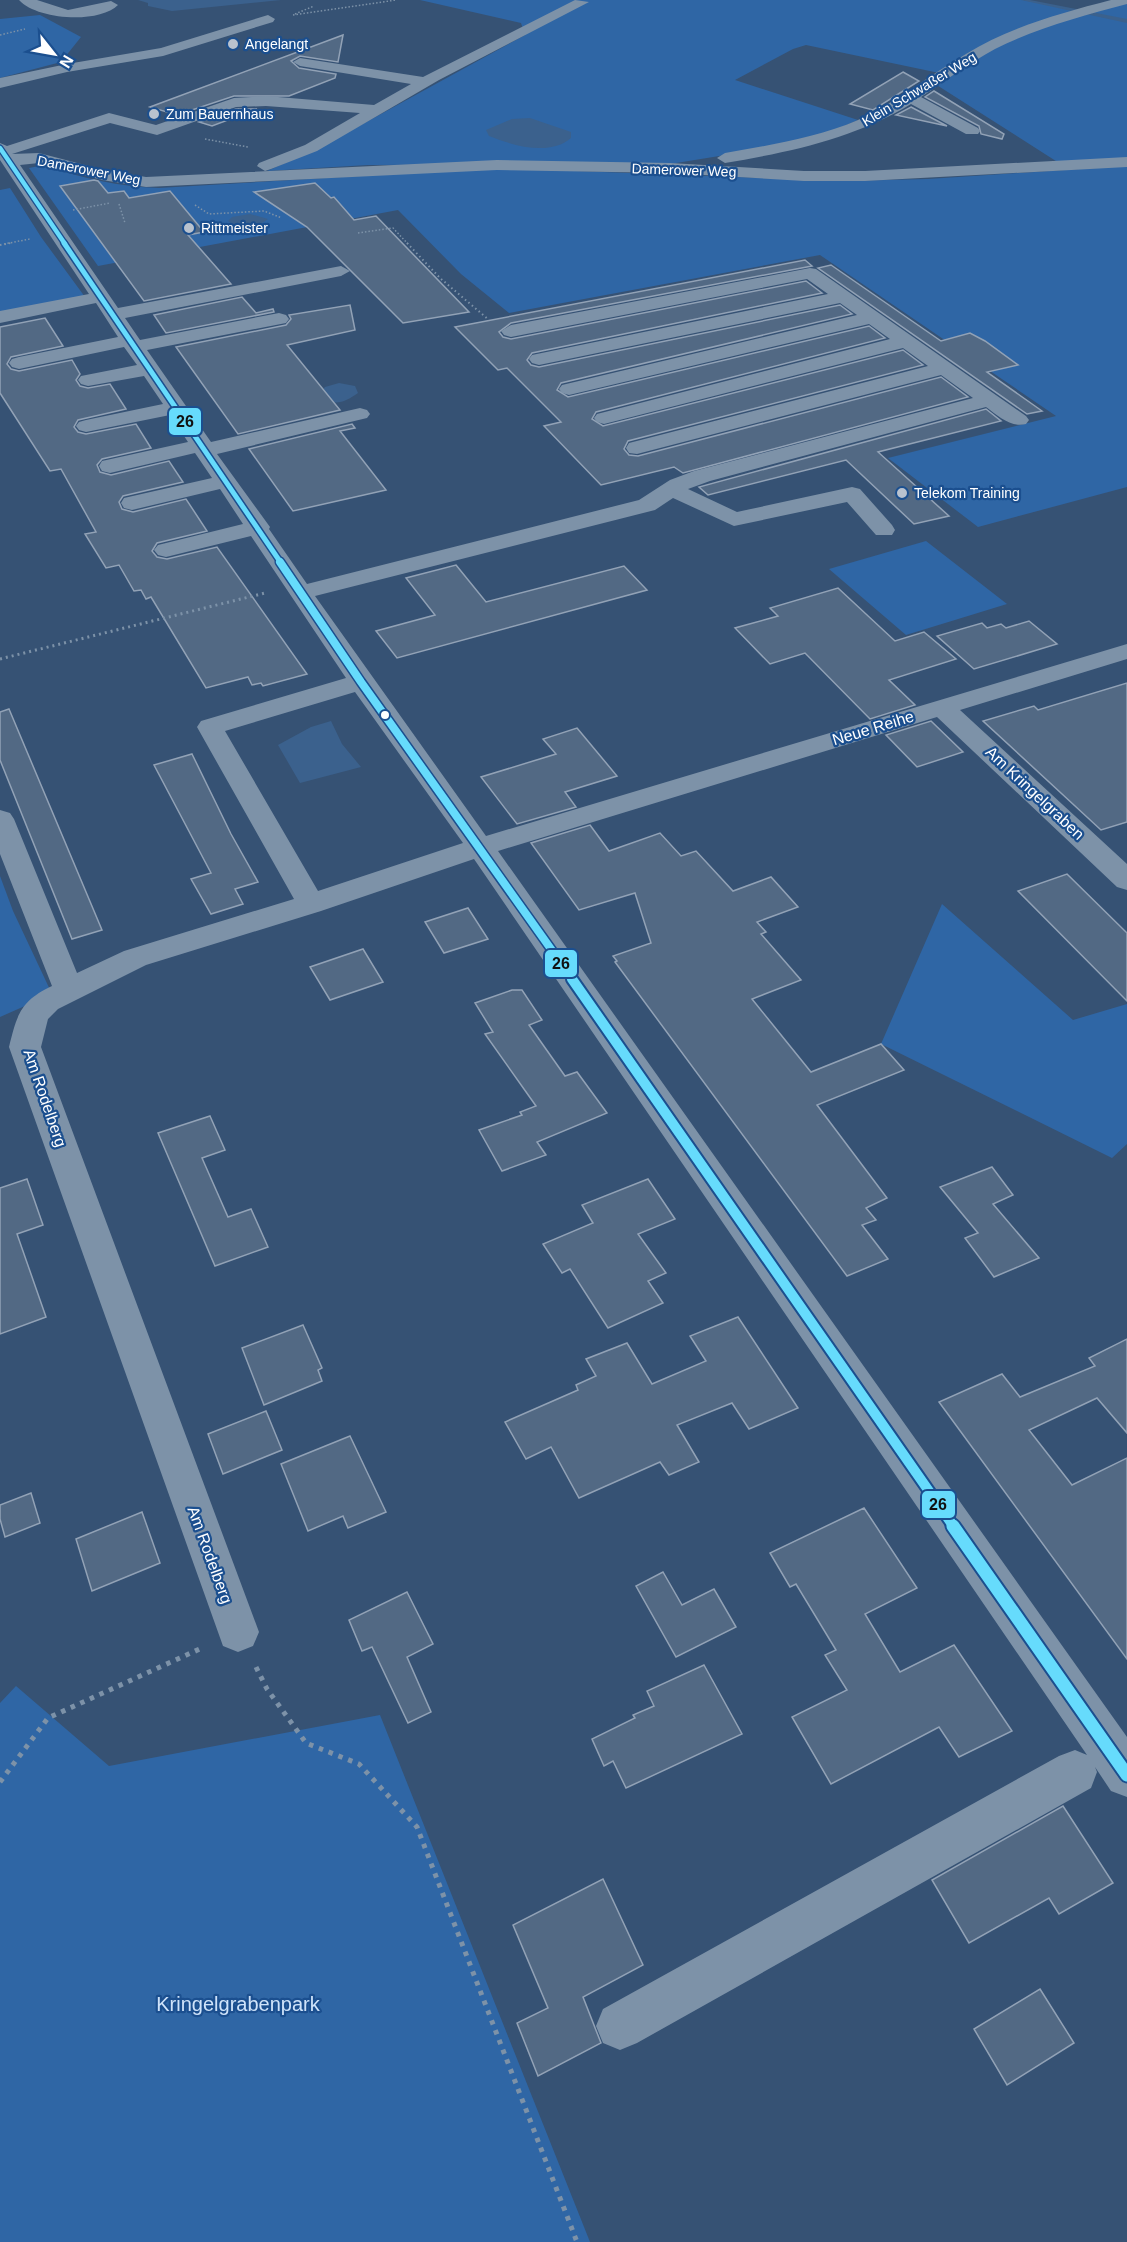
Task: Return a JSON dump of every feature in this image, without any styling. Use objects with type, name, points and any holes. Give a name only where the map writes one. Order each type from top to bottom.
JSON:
[{"type":"street","points":[[26,0],[46,11],[72,16],[111,5]]},
{"type":"street","name":"Klein Schwaßer Weg","points":[[670,168],[783,148],[835,134],[866,122],[974,55],[1033,28],[1127,0]]},
{"type":"street","name":"Damerower Weg","points":[[241,176],[311,148],[430,80],[582,2]]},
{"type":"street","points":[[0,83],[67,68],[163,52],[268,19]]},
{"type":"street","points":[[300,62],[430,80]]},
{"type":"street","points":[[344,63],[430,80]]},
{"type":"street","points":[[906,98],[921,102],[972,131]]},
{"type":"street","points":[[376,110],[266,101],[243,102],[222,106],[157,130],[108,118],[4,153],[106,306],[301,589],[361,682],[480,847],[1127,1775]]},
{"type":"street","name":"Damerower Weg","points":[[4,153],[56,161],[124,180],[178,181],[276,174],[497,165],[670,168],[865,176],[1127,162]]},
{"type":"street","points":[[380,169],[383,182],[399,183]]},
{"type":"street","points":[[207,178],[210,192],[280,187],[276,174]]},
{"type":"street","points":[[0,317],[106,306],[341,271]]},
{"type":"street","points":[[511,332],[810,273],[1019,420]]},
{"type":"street","points":[[539,358],[843,297]]},
{"type":"street","points":[[662,301],[811,425]]},
{"type":"street","points":[[569,389],[873,317]]},
{"type":"street","points":[[19,358],[279,319]]},
{"type":"street","points":[[130,341],[226,324]]},
{"type":"street","points":[[511,332],[569,389],[638,448],[666,477],[734,519],[852,494],[884,530]]},
{"type":"street","points":[[604,418],[906,341]]},
{"type":"street","points":[[301,589],[647,505],[666,477],[811,425],[944,368]]},
{"type":"street","points":[[88,380],[149,369]]},
{"type":"street","points":[[638,448],[989,400]]},
{"type":"street","points":[[86,426],[176,408]]},
{"type":"street","points":[[108,463],[360,414]]},
{"type":"street","points":[[132,503],[227,481]]},
{"type":"street","points":[[166,550],[259,528]]},
{"type":"street","name":"Neue Reihe","points":[[480,847],[1127,651]]},
{"type":"street","points":[[311,904],[210,727],[361,682]]},
{"type":"street","name":"Am Kringelgraben","points":[[942,707],[1127,880]]},
{"type":"street","points":[[0,819],[24,907],[69,988]]},
{"type":"street","name":"Am Rodelberg","points":[[238,1632],[24,1047],[33,1015],[47,1001],[69,988],[135,958],[311,904],[480,847]]},
{"type":"street","points":[[620,2026],[1075,1772]]},
{"type":"path","points":[[314,6],[288,16],[396,0]]},
{"type":"path","points":[[157,130],[291,156]]},
{"type":"path","points":[[69,211],[118,201],[124,223]]},
{"type":"path","points":[[358,233],[393,228],[440,278],[498,327],[511,332]]},
{"type":"path","points":[[0,659],[301,589]]},
{"type":"path","points":[[0,1782],[48,1718],[238,1632]]},
{"type":"path","points":[[267,1689],[306,1743],[359,1764],[417,1827],[577,2242]]},
{"type":"green space","points":[[420,0],[1023,0],[1091,13],[1127,3],[1127,160],[1059,163],[932,82],[944,74],[806,45],[793,49],[735,80],[858,120],[831,132],[781,146],[670,164],[368,165],[267,171],[319,148],[525,35],[521,23]]},
{"type":"green space","points":[[40,15],[81,37],[61,62],[0,78],[0,19]]},
{"type":"green space","points":[[44,165],[101,181],[159,188],[496,168],[844,181],[928,179],[1127,166],[1127,487],[978,527],[888,458],[1056,416],[820,255],[509,313],[461,274],[398,210],[98,266],[29,168]]},
{"type":"green space","points":[[10,188],[41,237],[85,297],[0,313],[0,190]]},
{"type":"green space","points":[[926,541],[1007,604],[906,635],[829,569]]},
{"type":"green space","points":[[0,876],[13,911],[52,994],[0,1017]]},
{"type":"green space","points":[[942,904],[1073,1020],[1127,1004],[1127,1144],[1112,1158],[881,1044]]},
{"type":"green space","name":"Kringelgrabenpark","points":[[16,1686],[109,1766],[380,1715],[590,2242],[0,2242],[0,1703]]},
{"type":"shaded area","points":[[138,0],[281,0],[172,11],[148,6],[148,3]]},
{"type":"shaded area","points":[[530,118],[571,132],[571,138],[552,147],[530,148],[489,136],[486,130],[512,119]]},
{"type":"shaded area","points":[[250,214],[268,219],[248,228],[228,221],[232,217]]},
{"type":"shaded area","points":[[339,383],[355,386],[358,393],[338,402],[329,401],[319,395],[325,387]]},
{"type":"shaded area","points":[[331,721],[342,744],[361,767],[300,783],[278,745],[311,727]]},
{"type":"building","points":[[343,35],[338,62],[300,56],[291,61],[299,68],[336,74],[335,78],[289,96],[234,96],[177,115],[150,107]]},
{"type":"building","points":[[903,72],[919,81],[873,110],[850,104]]},
{"type":"building","points":[[934,91],[1004,134],[1002,139],[981,134],[979,126],[925,97]]},
{"type":"building","points":[[911,107],[947,126],[896,115]]},
{"type":"building","points":[[236,109],[257,109],[212,126],[199,122]]},
{"type":"building","points":[[98,181],[108,193],[124,191],[129,198],[170,191],[204,232],[188,235],[231,284],[144,301],[60,186]]},
{"type":"building","points":[[315,183],[331,198],[334,197],[354,220],[376,216],[469,312],[403,323],[307,227],[254,192]]},
{"type":"building","points":[[805,260],[812,266],[511,323],[499,332],[503,337],[511,339],[806,281],[822,293],[532,353],[527,360],[531,365],[539,367],[840,305],[852,314],[561,383],[557,390],[568,397],[869,326],[885,338],[596,412],[592,419],[603,426],[903,350],[923,365],[628,441],[624,449],[629,455],[638,456],[941,377],[968,397],[683,473],[674,467],[601,485],[544,426],[561,422],[507,368],[498,370],[455,327]]},
{"type":"building","points":[[831,265],[941,341],[970,333],[985,341],[1018,365],[987,372],[1042,411],[1027,414],[818,268]]},
{"type":"building","points":[[242,297],[256,313],[273,309],[274,312],[166,333],[154,315]]},
{"type":"building","points":[[350,305],[355,330],[287,345],[340,410],[238,434],[176,347],[286,325],[291,319],[289,315]]},
{"type":"building","points":[[45,318],[63,346],[11,357],[7,364],[11,369],[19,371],[72,360],[80,374],[76,380],[80,386],[88,388],[110,384],[126,409],[78,420],[74,427],[78,432],[86,434],[136,424],[151,448],[102,459],[97,465],[100,472],[111,475],[169,461],[183,482],[123,496],[119,502],[122,509],[133,512],[186,499],[207,531],[157,543],[152,551],[157,557],[167,559],[217,547],[307,674],[263,686],[261,683],[252,685],[248,677],[206,688],[151,597],[146,599],[141,590],[134,591],[119,565],[106,568],[85,534],[96,532],[61,469],[50,471],[0,393],[0,327]]},
{"type":"building","points":[[986,409],[1001,421],[878,452],[949,516],[914,524],[846,460],[708,495],[699,487]]},
{"type":"building","points":[[352,424],[355,428],[340,431],[386,490],[293,511],[249,449]]},
{"type":"building","points":[[456,565],[486,602],[624,566],[647,590],[397,658],[376,631],[435,615],[406,578]]},
{"type":"building","points":[[838,588],[895,641],[924,632],[956,659],[889,680],[915,705],[870,719],[805,653],[770,664],[735,628],[778,616],[770,608]]},
{"type":"building","points":[[1029,621],[1057,644],[974,669],[937,636],[982,623],[987,628],[1001,624],[1006,628]]},
{"type":"building","points":[[1127,683],[1127,822],[1101,830],[983,721],[1034,706],[1038,710]]},
{"type":"building","points":[[9,709],[102,930],[72,939],[0,760],[0,712]]},
{"type":"building","points":[[931,721],[963,752],[917,767],[886,735]]},
{"type":"building","points":[[577,728],[617,776],[565,792],[576,807],[517,824],[481,777],[556,754],[543,739]]},
{"type":"building","points":[[192,754],[231,834],[258,882],[235,889],[243,904],[211,914],[191,879],[211,873],[154,765]]},
{"type":"building","points":[[590,825],[609,851],[660,833],[681,856],[696,851],[733,891],[771,877],[798,907],[757,922],[766,932],[761,934],[801,980],[752,999],[811,1072],[881,1044],[904,1070],[817,1105],[887,1198],[866,1208],[876,1220],[862,1225],[888,1259],[847,1276],[615,962],[617,961],[613,956],[651,943],[635,893],[579,910],[531,843]]},
{"type":"building","points":[[1067,874],[1127,933],[1127,1001],[1018,891]]},
{"type":"building","points":[[468,908],[488,939],[444,953],[425,922]]},
{"type":"building","points":[[363,949],[383,982],[330,1000],[310,967]]},
{"type":"building","points":[[512,990],[522,990],[542,1020],[529,1025],[565,1076],[577,1072],[607,1113],[537,1142],[546,1155],[502,1171],[479,1130],[522,1115],[520,1112],[536,1106],[485,1034],[493,1032],[475,1003]]},
{"type":"building","points":[[210,1116],[225,1150],[202,1158],[228,1217],[251,1209],[268,1247],[215,1266],[158,1133]]},
{"type":"building","points":[[992,1167],[1013,1195],[993,1204],[1039,1258],[994,1277],[965,1238],[978,1233],[940,1187]]},
{"type":"building","points":[[27,1179],[43,1225],[17,1234],[46,1317],[0,1334],[0,1188]]},
{"type":"building","points":[[648,1179],[675,1219],[638,1234],[666,1273],[648,1281],[663,1303],[608,1328],[570,1269],[562,1273],[543,1244],[593,1223],[582,1205]]},
{"type":"building","points":[[738,1317],[798,1408],[749,1429],[732,1403],[677,1425],[699,1462],[669,1475],[660,1462],[579,1498],[551,1447],[526,1459],[505,1422],[578,1390],[576,1385],[596,1376],[586,1359],[627,1343],[652,1384],[706,1361],[690,1336]]},
{"type":"building","points":[[303,1325],[322,1368],[318,1370],[322,1381],[264,1405],[242,1348]]},
{"type":"building","points":[[1127,1339],[1127,1433],[1097,1398],[1029,1430],[1072,1485],[1127,1458],[1127,1659],[939,1402],[1002,1374],[1020,1397],[1095,1366],[1089,1358]]},
{"type":"building","points":[[266,1411],[282,1450],[223,1474],[208,1434]]},
{"type":"building","points":[[350,1436],[386,1512],[348,1528],[343,1516],[308,1531],[281,1464]]},
{"type":"building","points":[[31,1493],[40,1523],[5,1537],[0,1519],[0,1505]]},
{"type":"building","points":[[864,1508],[917,1588],[865,1614],[900,1672],[954,1645],[1012,1731],[959,1757],[939,1727],[831,1784],[792,1717],[847,1690],[825,1655],[836,1650],[796,1584],[790,1587],[770,1553]]},
{"type":"building","points":[[142,1512],[160,1563],[92,1591],[76,1539]]},
{"type":"building","points":[[663,1572],[682,1605],[714,1589],[736,1627],[676,1657],[636,1586]]},
{"type":"building","points":[[407,1592],[433,1644],[407,1657],[431,1712],[408,1723],[372,1647],[362,1651],[349,1620]]},
{"type":"building","points":[[704,1665],[742,1734],[626,1788],[613,1761],[604,1766],[592,1739],[635,1718],[633,1715],[654,1706],[647,1691]]},
{"type":"building","points":[[1063,1806],[1113,1883],[1059,1914],[1049,1898],[969,1943],[932,1880]]},
{"type":"building","points":[[603,1879],[643,1965],[583,1997],[601,2043],[538,2076],[517,2023],[548,2008],[513,1925]]},
{"type":"building","points":[[1040,1989],[1074,2043],[1007,2085],[974,2029]]},
{"type":"waterway","points":[[1023,0],[1127,21]]},
{"type":"transit line","name":"26","points":[[0,148],[361,682],[480,847],[1127,1775]]},
{"type":"place","name":"Angelangt","points":[[233,44]]},
{"type":"place","name":"Zum Bauernhaus","points":[[154,114]]},
{"type":"place","name":"Rittmeister","points":[[189,228]]},
{"type":"place","name":"Telekom Training","points":[[902,493]]}]
